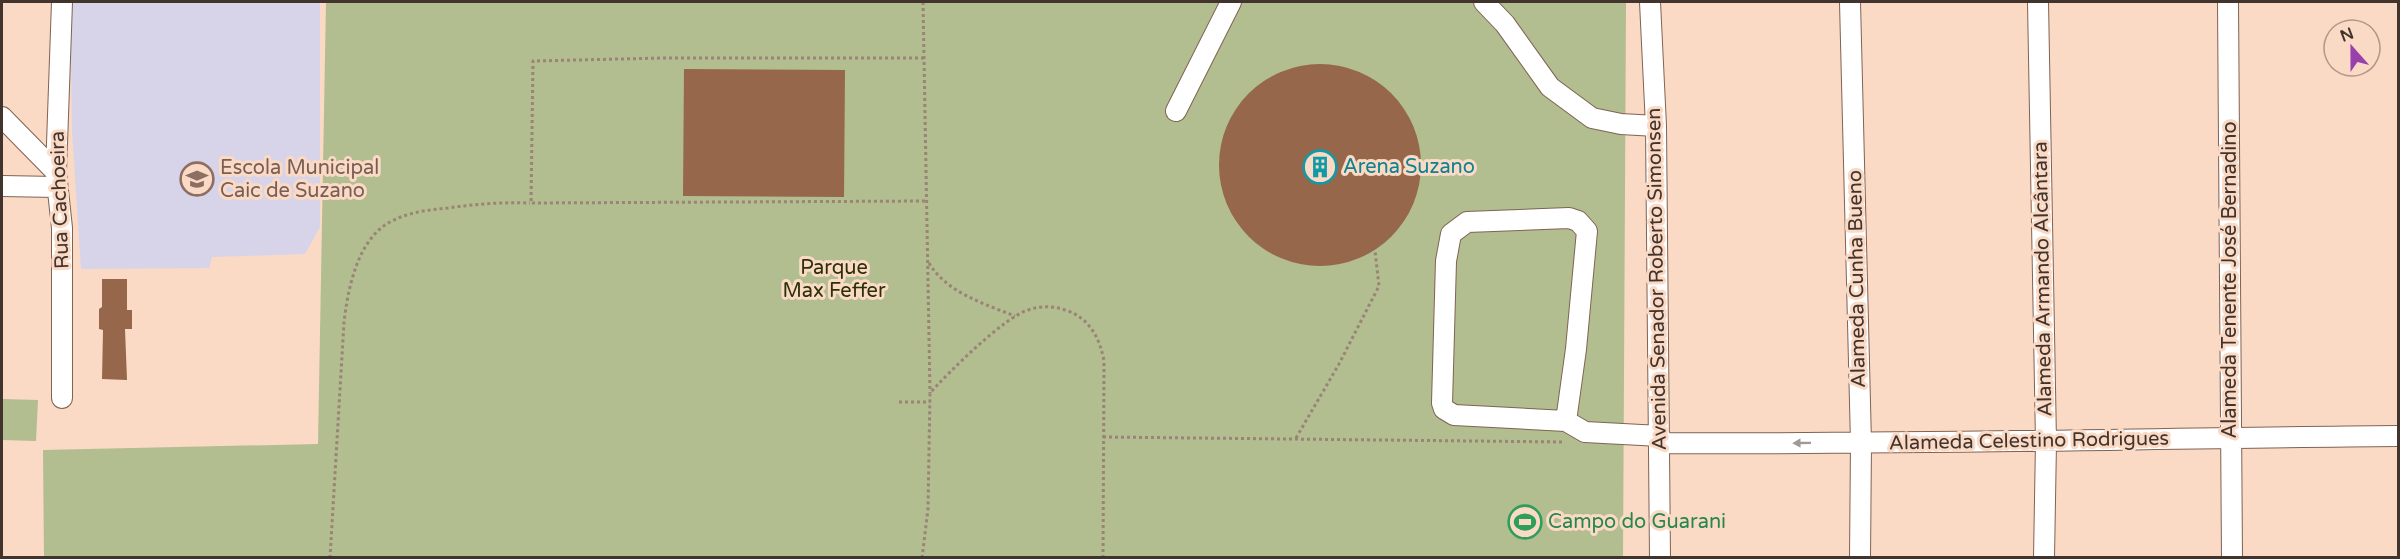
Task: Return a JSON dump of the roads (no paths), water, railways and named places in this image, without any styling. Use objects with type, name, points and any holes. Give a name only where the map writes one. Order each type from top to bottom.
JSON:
[{"type":"street","name":"Rua Cachoeira","points":[[62,2],[56,180],[62,228],[62,398]]},
{"type":"street","points":[[1176,111],[1232,2]]},
{"type":"street","points":[[1484,2],[1505,24],[1550,87],[1592,118],[1621,124],[1656,126]]},
{"type":"street","name":"Avenida Senador Roberto Simonsen","points":[[1650,2],[1656,126],[1660,558]]},
{"type":"street","name":"Alameda Cunha Bueno","points":[[1850,2],[1861,443],[1860,558]]},
{"type":"street","name":"Alameda Armando Alcântara","points":[[2038,2],[2046,442],[2044,558]]},
{"type":"street","name":"Alameda Tenente José Bernadino","points":[[2228,2],[2232,558]]},
{"type":"street","points":[[2,117],[56,180]]},
{"type":"street","points":[[2,186],[56,180]]},
{"type":"street","name":"Alameda Celestino Rodrigues","points":[[1566,421],[1576,349],[1587,231],[1578,221],[1569,218],[1467,222],[1451,234],[1446,261],[1442,403],[1444,409],[1454,415],[1566,421],[1586,432],[1660,440],[1861,443],[2046,442],[2231,437],[2398,436]]},
{"type":"place","name":"Arena Suzano","points":[[1320,167]]},
{"type":"place","name":"Escola Municipal Caic de Suzano","points":[[197,179]]},
{"type":"place","name":"Campo do Guarani","points":[[1525,522]]},
{"type":"park label","name":"Parque Max Feffer","points":[[834,280]]}]
